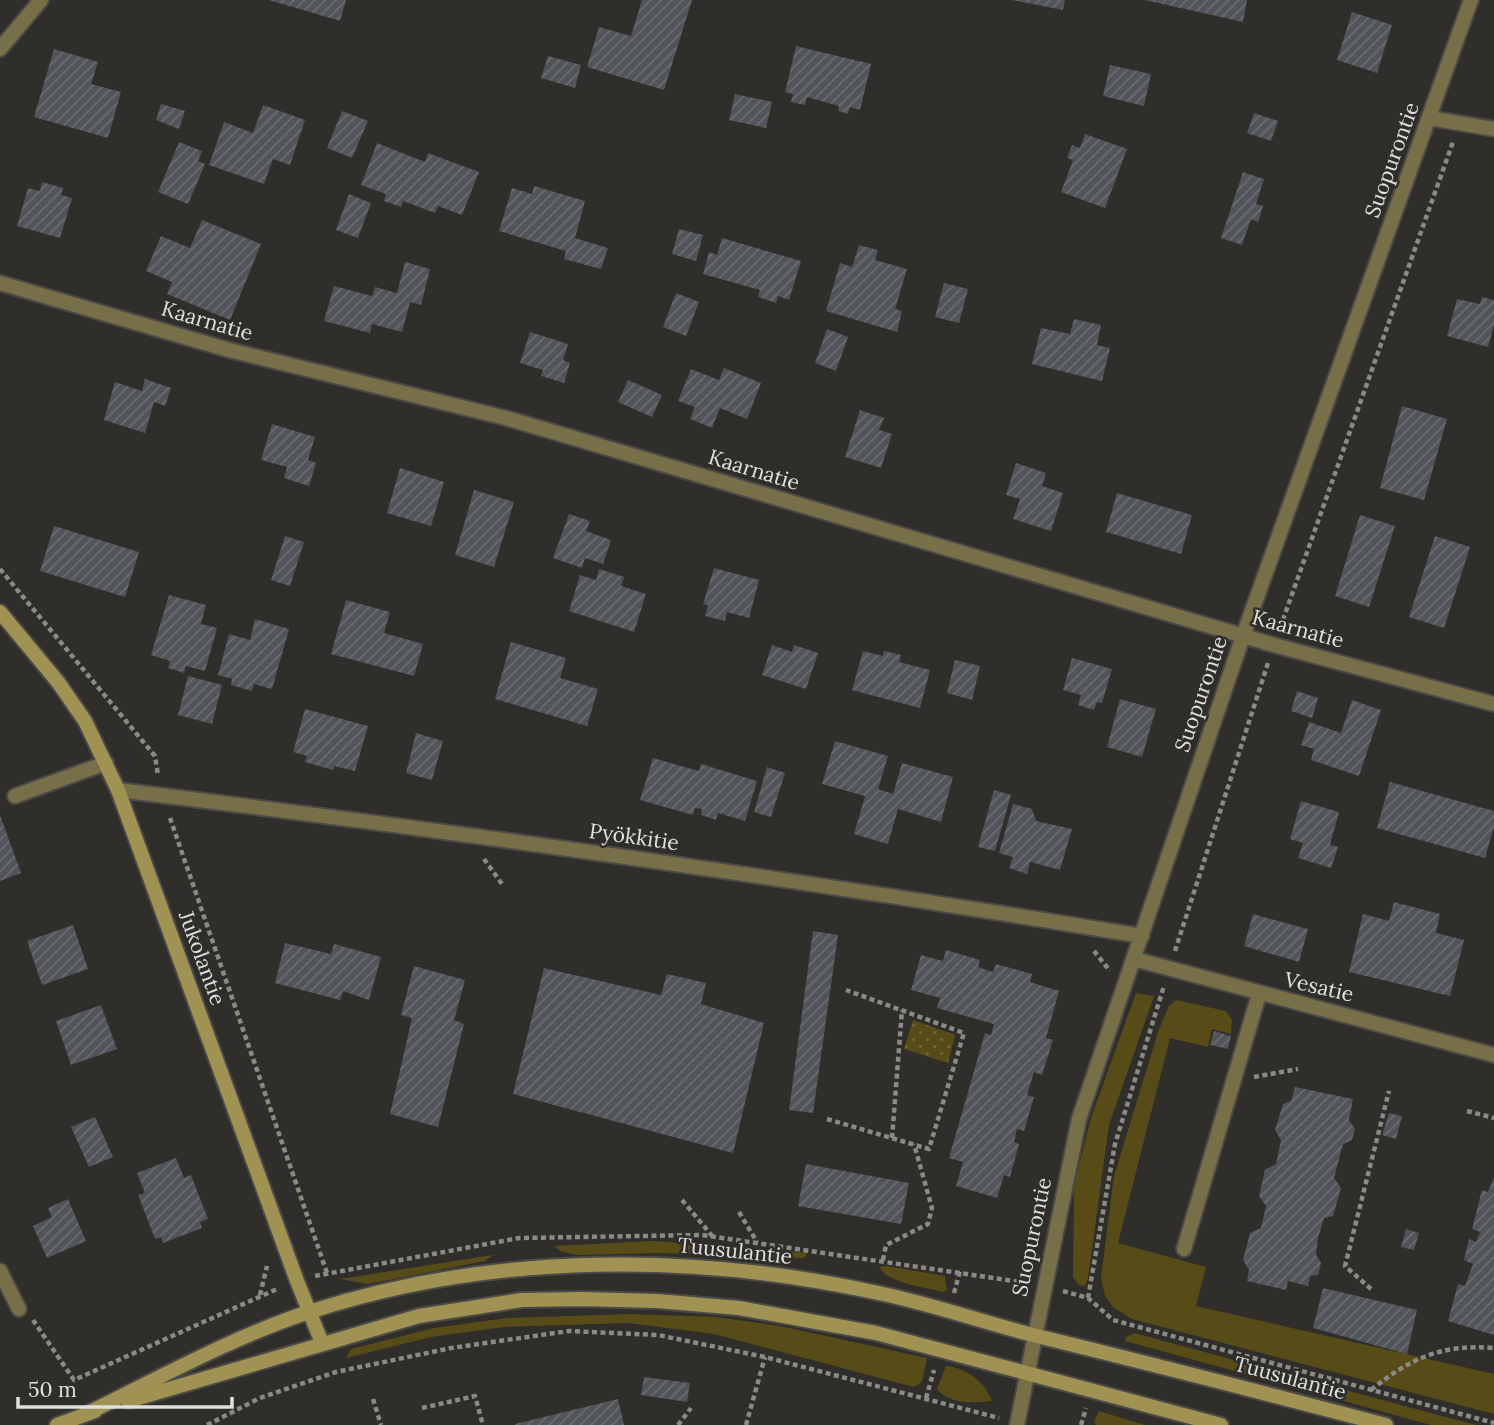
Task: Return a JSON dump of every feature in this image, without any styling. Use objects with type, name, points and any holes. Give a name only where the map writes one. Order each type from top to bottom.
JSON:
[{"type":"main road","name":"Jukolantie","points":[[0,612],[58,682],[85,721],[118,790],[296,1281],[322,1343]]},
{"type":"main road","name":"Tuusulantie","points":[[88,1413],[236,1340],[310,1312],[414,1286],[520,1268],[658,1265],[742,1270],[885,1295],[1387,1425]]},
{"type":"main road","name":"Tuusulantie","points":[[57,1425],[88,1413],[419,1316],[522,1300],[657,1301],[739,1308],[830,1324],[876,1333],[1221,1425]]},
{"type":"street","points":[[0,49],[41,0]]},
{"type":"street","name":"Suopurontie","points":[[1017,1424],[1079,1119],[1243,636],[1471,0]]},
{"type":"street","points":[[1429,118],[1494,130]]},
{"type":"street","name":"Kaarnatie","points":[[0,283],[229,350],[506,418],[1274,645],[1494,704]]},
{"type":"street","points":[[15,796],[106,763]]},
{"type":"street","name":"Pyökkitie","points":[[118,790],[379,821],[860,890],[1142,936]]},
{"type":"street","name":"Vesatie","points":[[1134,960],[1168,971],[1405,1029],[1494,1055]]},
{"type":"street","points":[[1184,1249],[1259,994]]},
{"type":"street","points":[[0,1271],[19,1309]]},
{"type":"path","points":[[1088,1298],[1115,1144],[1168,971],[1274,645],[1459,124]]},
{"type":"path","points":[[0,569],[155,756],[162,795],[327,1273]]},
{"type":"path","points":[[170,818],[183,819]]},
{"type":"path","points":[[497,860],[483,858],[502,884]]},
{"type":"path","points":[[1083,944],[1095,951],[1105,967],[1127,981],[1177,991]]},
{"type":"path","points":[[827,1119],[929,1149],[964,1033],[846,990]]},
{"type":"path","points":[[892,1138],[902,1010]]},
{"type":"path","points":[[1234,1080],[1298,1069]]},
{"type":"path","points":[[1371,1289],[1345,1266],[1389,1091]]},
{"type":"path","points":[[1467,1111],[1494,1118]]},
{"type":"path","points":[[883,1260],[886,1245],[928,1224],[932,1208],[915,1144]]},
{"type":"path","points":[[682,1200],[713,1237]]},
{"type":"path","points":[[739,1212],[757,1242]]},
{"type":"path","points":[[260,1296],[268,1268],[263,1255]]},
{"type":"path","points":[[19,1309],[29,1314],[74,1380],[296,1281]]},
{"type":"path","points":[[207,1425],[260,1398],[336,1372],[451,1348],[569,1331],[658,1335],[765,1357],[1017,1424]]},
{"type":"path","points":[[1371,1391],[1397,1369],[1419,1356],[1476,1347],[1494,1348]]},
{"type":"path","points":[[746,1425],[765,1357]]},
{"type":"path","points":[[422,1408],[475,1396],[483,1425]]},
{"type":"path","points":[[373,1399],[381,1425]]},
{"type":"path","points":[[678,1425],[691,1408]]},
{"type":"shaded area","points":[[1136,993],[1154,996],[1109,1125],[1088,1278],[1085,1286],[1079,1285],[1073,1277],[1074,1185],[1091,1118]]},
{"type":"shaded area","points":[[1176,1000],[1226,1011],[1232,1020],[1231,1034],[1212,1029],[1208,1047],[1170,1038],[1118,1243],[1206,1267],[1196,1306],[1494,1374],[1494,1414],[1132,1319],[1114,1308],[1105,1296],[1101,1278],[1114,1176],[1159,1029],[1169,1006]]},
{"type":"shaded area","points":[[913,1020],[955,1035],[948,1063],[904,1049]]},
{"type":"shaded area","points":[[653,1241],[807,1253],[804,1258],[659,1253],[579,1255],[562,1252],[554,1246]]},
{"type":"shaded area","points":[[493,1255],[485,1261],[368,1284],[340,1279]]},
{"type":"shaded area","points":[[879,1267],[945,1276],[947,1290],[943,1292],[899,1281]]},
{"type":"shaded area","points":[[630,1314],[716,1317],[780,1326],[927,1358],[922,1382],[914,1387],[714,1334],[628,1323],[504,1327],[431,1337],[346,1358],[351,1349],[434,1328],[507,1318]]},
{"type":"shaded area","points":[[1134,1333],[1477,1425],[1431,1425],[1125,1341],[1126,1337]]},
{"type":"shaded area","points":[[946,1366],[974,1377],[985,1388],[992,1401],[963,1402],[943,1394],[937,1389]]},
{"type":"shaded area","points":[[1099,1411],[1145,1425],[1096,1425],[1094,1422]]},
{"type":"building","points":[[269,0],[346,0],[340,21]]},
{"type":"building","points":[[642,0],[692,0],[664,90],[587,67],[599,27],[631,36]]},
{"type":"building","points":[[1012,0],[1065,0],[1063,10]]},
{"type":"building","points":[[1145,0],[1247,0],[1243,22]]},
{"type":"building","points":[[1352,12],[1392,25],[1377,73],[1337,60]]},
{"type":"building","points":[[796,46],[871,64],[860,110],[850,107],[848,114],[838,111],[839,106],[807,97],[805,105],[791,102],[793,94],[785,92]]},
{"type":"building","points":[[54,49],[98,62],[91,84],[121,92],[108,138],[34,117]]},
{"type":"building","points":[[548,56],[581,65],[575,88],[541,78]]},
{"type":"building","points":[[1110,65],[1151,74],[1144,106],[1103,96]]},
{"type":"building","points":[[735,94],[772,102],[766,128],[729,120]]},
{"type":"building","points":[[161,104],[185,111],[179,129],[156,120]]},
{"type":"building","points":[[263,105],[305,120],[290,165],[273,159],[264,184],[209,165],[224,122],[253,133]]},
{"type":"building","points":[[342,111],[368,121],[352,158],[327,148]]},
{"type":"building","points":[[1254,113],[1278,121],[1271,141],[1247,133]]},
{"type":"building","points":[[1085,134],[1127,149],[1105,208],[1061,192],[1073,160],[1067,158],[1072,145],[1080,148]]},
{"type":"building","points":[[179,142],[202,151],[198,161],[205,164],[188,204],[158,192]]},
{"type":"building","points":[[377,143],[425,162],[428,153],[479,172],[462,215],[438,206],[435,213],[403,201],[401,207],[384,201],[386,194],[361,185]]},
{"type":"building","points":[[1243,172],[1264,179],[1256,204],[1263,206],[1258,222],[1251,219],[1242,245],[1221,238]]},
{"type":"building","points":[[42,182],[63,188],[61,195],[72,198],[60,238],[17,226],[28,188],[40,191]]},
{"type":"building","points":[[534,186],[585,201],[575,238],[608,248],[601,269],[564,259],[566,251],[499,231],[512,188],[532,194]]},
{"type":"building","points":[[349,194],[371,203],[358,238],[336,230]]},
{"type":"building","points":[[202,220],[261,244],[230,320],[167,294],[172,282],[146,271],[161,236],[190,248]]},
{"type":"building","points":[[679,229],[703,235],[696,261],[672,254]]},
{"type":"building","points":[[722,238],[801,261],[789,300],[778,296],[776,303],[758,297],[760,290],[703,274],[709,252],[717,255]]},
{"type":"building","points":[[859,245],[878,250],[875,260],[907,269],[895,309],[902,311],[897,332],[826,311],[840,263],[852,267]]},
{"type":"building","points":[[405,262],[430,269],[421,305],[410,302],[402,332],[372,324],[370,333],[324,321],[334,286],[372,296],[375,287],[397,293]]},
{"type":"building","points":[[944,283],[968,289],[959,323],[935,317]]},
{"type":"building","points":[[676,293],[699,302],[686,336],[663,327]]},
{"type":"building","points":[[1482,297],[1494,300],[1494,325],[1488,347],[1447,336],[1457,299],[1480,304]]},
{"type":"building","points":[[1074,319],[1101,325],[1097,345],[1110,348],[1102,381],[1032,364],[1041,328],[1070,334]]},
{"type":"building","points":[[827,329],[848,337],[836,371],[815,363]]},
{"type":"building","points":[[530,332],[568,344],[563,360],[570,363],[564,383],[541,376],[543,370],[520,363]]},
{"type":"building","points":[[724,368],[761,383],[747,419],[720,408],[712,428],[690,419],[695,407],[678,401],[691,369],[719,380]]},
{"type":"building","points":[[145,379],[171,388],[165,406],[154,402],[145,433],[104,420],[115,382],[142,391]]},
{"type":"building","points":[[628,380],[662,395],[652,417],[618,402]]},
{"type":"building","points":[[1402,406],[1447,419],[1424,500],[1380,488]]},
{"type":"building","points":[[860,410],[884,418],[879,430],[892,434],[881,468],[845,457]]},
{"type":"building","points":[[272,424],[315,437],[308,460],[316,463],[309,486],[284,478],[287,467],[261,460]]},
{"type":"building","points":[[1016,463],[1046,473],[1042,486],[1063,493],[1051,531],[1013,519],[1020,499],[1006,495]]},
{"type":"building","points":[[400,468],[444,482],[431,526],[387,513]]},
{"type":"building","points":[[474,490],[514,502],[494,567],[455,555]]},
{"type":"building","points":[[1117,493],[1192,515],[1181,554],[1106,532]]},
{"type":"building","points":[[569,514],[590,521],[586,531],[611,540],[603,564],[585,558],[582,568],[553,558]]},
{"type":"building","points":[[1360,515],[1395,526],[1369,607],[1335,596]]},
{"type":"building","points":[[54,526],[139,552],[125,597],[40,571]]},
{"type":"building","points":[[285,536],[304,542],[290,586],[271,580]]},
{"type":"building","points":[[1435,536],[1470,547],[1444,628],[1409,617]]},
{"type":"building","points":[[714,568],[759,580],[749,618],[727,612],[725,621],[705,616],[708,605],[703,604]]},
{"type":"building","points":[[599,569],[624,577],[621,586],[646,594],[634,632],[569,611],[580,575],[596,580]]},
{"type":"building","points":[[169,595],[206,605],[201,624],[217,628],[205,671],[186,666],[184,673],[168,668],[170,661],[151,655]]},
{"type":"building","points":[[346,600],[390,612],[384,633],[423,644],[414,676],[331,654]]},
{"type":"building","points":[[255,619],[289,629],[272,689],[254,684],[252,691],[231,685],[232,679],[218,675],[229,634],[250,640]]},
{"type":"building","points":[[511,642],[566,658],[560,678],[598,689],[587,726],[495,699]]},
{"type":"building","points":[[772,645],[792,652],[794,645],[818,653],[806,689],[762,675]]},
{"type":"building","points":[[863,651],[883,656],[884,651],[901,655],[899,662],[930,670],[920,708],[852,690]]},
{"type":"building","points":[[1072,658],[1112,669],[1102,703],[1097,702],[1094,710],[1078,705],[1081,695],[1063,690]]},
{"type":"building","points":[[955,660],[980,666],[972,700],[947,693]]},
{"type":"building","points":[[188,676],[222,685],[212,724],[178,715]]},
{"type":"building","points":[[1297,691],[1318,698],[1312,718],[1291,711]]},
{"type":"building","points":[[1120,699],[1156,709],[1142,757],[1107,747]]},
{"type":"building","points":[[1352,700],[1381,710],[1359,776],[1311,760],[1314,749],[1301,745],[1309,722],[1341,733]]},
{"type":"building","points":[[305,709],[368,726],[355,771],[334,766],[333,770],[305,762],[307,756],[293,752]]},
{"type":"building","points":[[416,733],[443,741],[432,780],[406,773]]},
{"type":"building","points":[[835,741],[888,756],[878,789],[893,794],[902,763],[953,777],[941,822],[898,809],[888,844],[854,834],[865,796],[822,784]]},
{"type":"building","points":[[653,758],[699,771],[701,764],[757,781],[745,821],[718,813],[716,820],[701,815],[702,809],[695,808],[693,815],[640,800]]},
{"type":"building","points":[[767,767],[785,773],[771,817],[754,812]]},
{"type":"building","points":[[1390,782],[1494,811],[1494,827],[1485,858],[1377,828]]},
{"type":"building","points":[[994,790],[1011,795],[995,851],[978,847]]},
{"type":"building","points":[[1301,801],[1339,812],[1330,845],[1338,847],[1331,868],[1298,858],[1303,843],[1290,839]]},
{"type":"building","points":[[1013,804],[1032,809],[1036,821],[1072,829],[1060,870],[1030,862],[1027,874],[1009,868],[1013,857],[999,853]]},
{"type":"building","points":[[0,815],[21,873],[0,881]]},
{"type":"building","points":[[1394,902],[1440,914],[1436,933],[1464,940],[1450,996],[1349,972],[1363,914],[1389,921]]},
{"type":"building","points":[[1253,914],[1308,929],[1299,962],[1244,946]]},
{"type":"building","points":[[73,925],[88,969],[42,985],[27,941]]},
{"type":"building","points":[[813,931],[838,935],[813,1113],[789,1110]]},
{"type":"building","points":[[285,943],[331,954],[334,944],[381,957],[369,1000],[343,991],[340,1000],[275,983]]},
{"type":"building","points":[[946,950],[980,960],[978,967],[993,972],[996,964],[1032,974],[1030,982],[1059,991],[1046,1038],[1053,1040],[1042,1075],[1034,1072],[1027,1095],[1034,1097],[1024,1131],[1017,1129],[1014,1142],[1019,1144],[1010,1177],[1004,1175],[997,1198],[956,1186],[963,1162],[949,1158],[985,1033],[991,1035],[994,1024],[937,1008],[940,998],[911,990],[921,955],[943,961]]},
{"type":"building","points":[[414,966],[465,980],[454,1020],[464,1024],[438,1127],[390,1114],[412,1018],[401,1015]]},
{"type":"building","points":[[544,968],[661,995],[667,974],[706,983],[701,1004],[764,1023],[733,1153],[513,1094]]},
{"type":"building","points":[[101,1005],[117,1049],[71,1065],[56,1021]]},
{"type":"building","points":[[1214,1031],[1231,1036],[1228,1049],[1210,1045]]},
{"type":"building","points":[[1295,1087],[1353,1099],[1349,1120],[1355,1129],[1352,1140],[1343,1144],[1334,1178],[1341,1188],[1333,1216],[1324,1218],[1318,1238],[1316,1254],[1321,1263],[1318,1275],[1310,1276],[1308,1286],[1288,1281],[1286,1290],[1247,1281],[1249,1270],[1243,1260],[1250,1233],[1261,1228],[1266,1206],[1259,1196],[1265,1170],[1276,1164],[1281,1140],[1275,1130],[1283,1104],[1291,1101]]},
{"type":"building","points":[[1389,1113],[1402,1116],[1396,1139],[1382,1135]]},
{"type":"building","points":[[95,1117],[113,1157],[89,1167],[71,1127]]},
{"type":"building","points":[[176,1158],[184,1178],[191,1175],[208,1219],[200,1222],[202,1228],[163,1243],[161,1237],[155,1239],[138,1195],[145,1193],[137,1173]]},
{"type":"building","points":[[806,1164],[909,1183],[901,1224],[798,1206]]},
{"type":"building","points":[[1494,1177],[1494,1335],[1448,1321],[1458,1284],[1465,1286],[1473,1264],[1464,1260],[1469,1239],[1476,1242],[1480,1232],[1472,1229],[1482,1190],[1488,1192]]},
{"type":"building","points":[[68,1199],[86,1241],[47,1258],[33,1226],[52,1217],[48,1208]]},
{"type":"building","points":[[1406,1229],[1419,1233],[1414,1250],[1401,1247]]},
{"type":"building","points":[[1323,1288],[1417,1310],[1407,1354],[1313,1328]]},
{"type":"building","points":[[644,1377],[690,1383],[687,1402],[641,1395]]},
{"type":"building","points":[[618,1399],[624,1425],[515,1425],[515,1424]]}]
